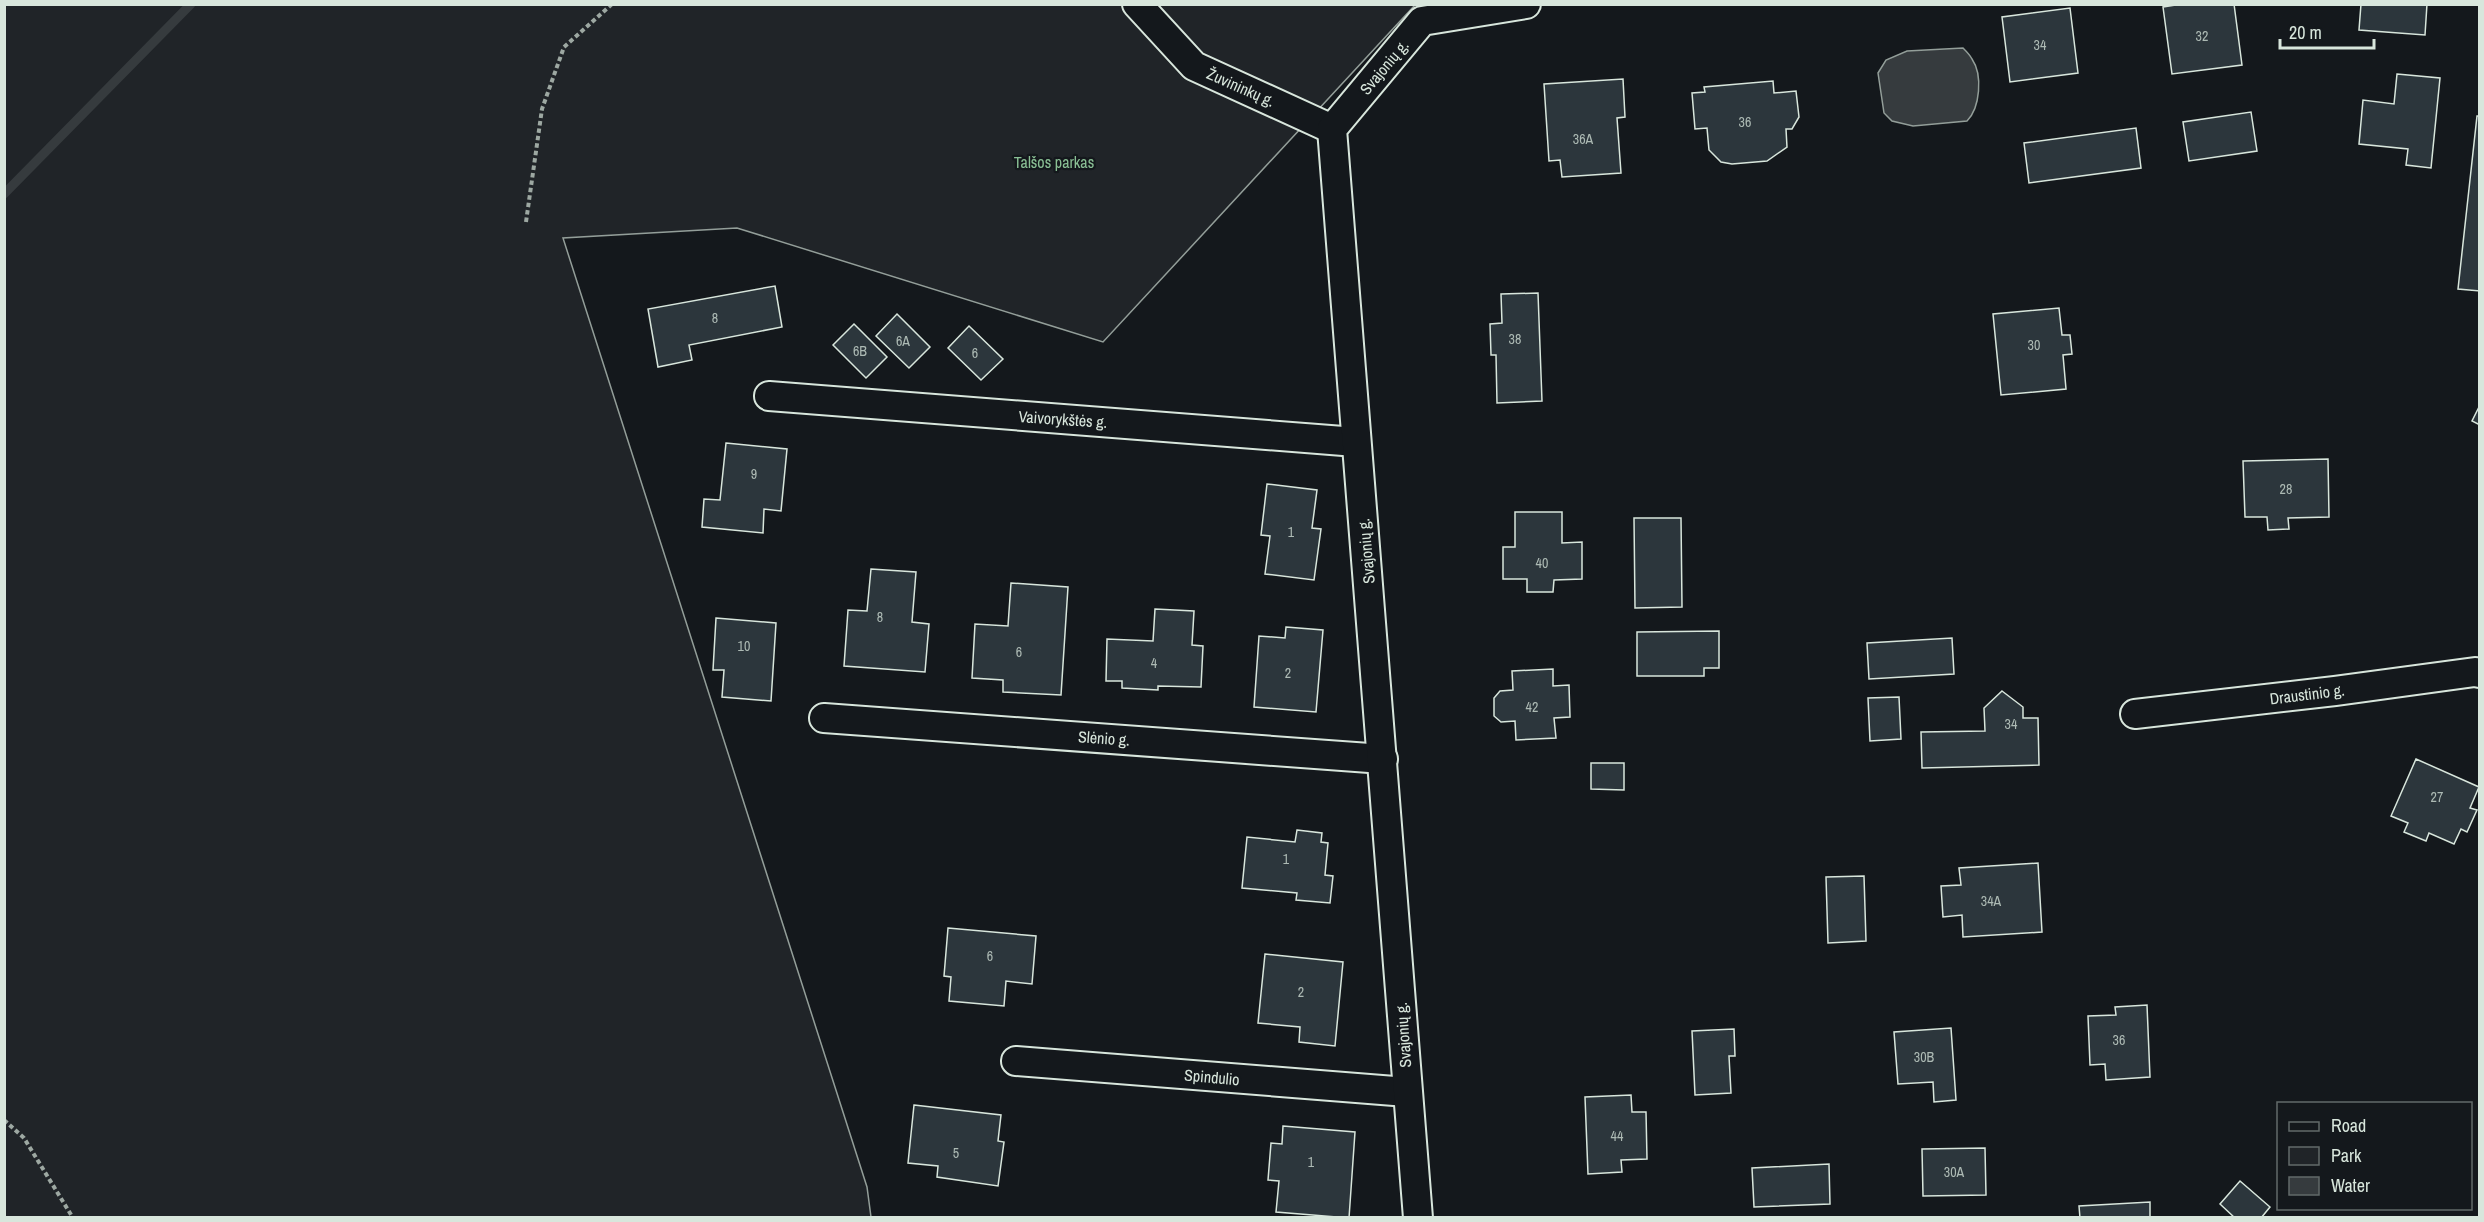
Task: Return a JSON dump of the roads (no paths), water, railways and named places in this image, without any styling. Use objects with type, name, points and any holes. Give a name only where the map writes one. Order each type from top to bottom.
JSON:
[{"type":"street","name":"Žuvininkų g.","points":[[1137,4],[1194,66],[1332,129]]},
{"type":"street","name":"Svajonių g.","points":[[1418,1218],[1332,129],[1422,21],[1526,4]]},
{"type":"street","name":"Vaivorykštės g.","points":[[769,396],[1356,442]]},
{"type":"street","name":"Draustinio g.","points":[[2134,714],[2335,692],[2480,673]]},
{"type":"street","name":"Slėnio g.","points":[[824,718],[1383,759]]},
{"type":"street","name":"Spindulio","points":[[1016,1061],[1407,1092]]},
{"type":"water","points":[[1963,48],[1975,66],[1979,82],[1975,108],[1967,121],[1913,126],[1892,121],[1884,113],[1878,73],[1886,60],[1907,51]]},
{"type":"waterway","points":[[4,194],[191,4]]},
{"type":"park label","name":"Talšos parkas","points":[[1054,162]]}]
